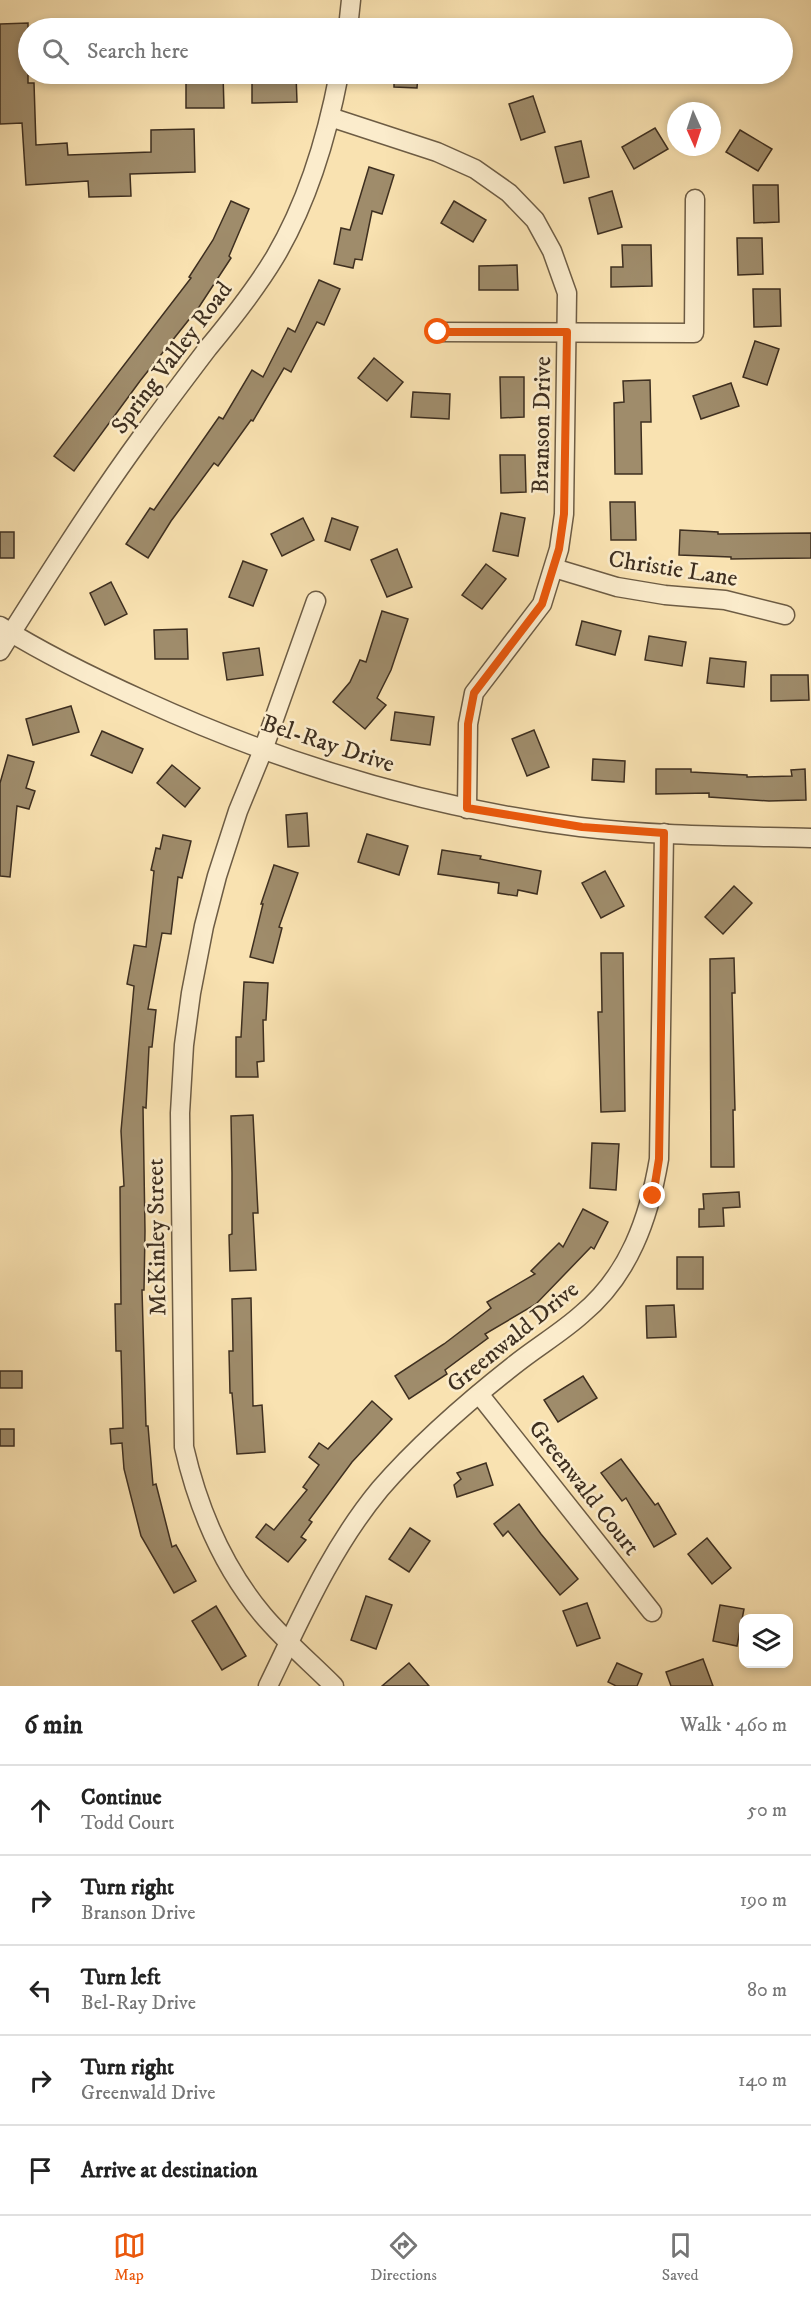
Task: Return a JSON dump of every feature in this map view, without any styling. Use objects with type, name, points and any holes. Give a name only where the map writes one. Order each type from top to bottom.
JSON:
[{"type":"street","points":[[349,18],[351,0]]},
{"type":"street","name":"Spring Valley Road","points":[[0,651],[6,630],[120,467],[178,387],[249,296],[275,256],[314,170],[330,117],[337,84]]},
{"type":"street","name":"Branson Drive","points":[[330,117],[437,152],[474,169],[509,193],[535,220],[552,251],[567,293],[564,514],[554,568],[542,604],[474,693],[468,724],[467,808]]},
{"type":"street","points":[[438,332],[694,333],[695,199]]},
{"type":"street","name":"Christie Lane","points":[[554,568],[617,587],[665,596],[725,600],[785,615]]},
{"type":"street","name":"McKinley Street","points":[[315,600],[238,811],[217,876],[200,948],[184,1045],[180,1113],[184,1447],[203,1514],[218,1548],[241,1586],[264,1616],[334,1686]]},
{"type":"street","name":"Bel-Ray Drive","points":[[6,630],[106,684],[184,719],[262,750],[371,785],[467,808],[582,827],[664,833],[811,838]]},
{"type":"street","name":"Greenwald Drive","points":[[268,1686],[328,1564],[352,1525],[381,1488],[479,1394],[591,1306],[612,1281],[630,1254],[643,1227],[653,1196],[659,1159],[664,833]]},
{"type":"street","name":"Greenwald Court","points":[[479,1394],[652,1612]]},
{"type":"building","points":[[18,23],[18,84],[34,84],[36,145],[67,143],[68,155],[151,152],[151,130],[194,129],[195,172],[130,174],[131,196],[89,197],[88,181],[26,185],[22,123],[0,124],[0,24]]},
{"type":"building","points":[[186,84],[223,84],[224,108],[186,108]]},
{"type":"building","points":[[252,84],[296,84],[297,102],[252,103]]},
{"type":"building","points":[[394,84],[417,84],[417,88],[394,87]]},
{"type":"building","points":[[533,96],[545,132],[521,140],[509,104]]},
{"type":"building","points":[[655,128],[667,150],[634,169],[622,147]]},
{"type":"building","points":[[740,130],[772,149],[758,171],[726,152]]},
{"type":"building","points":[[581,141],[589,177],[564,183],[555,147]]},
{"type":"building","points":[[369,167],[394,175],[382,214],[372,211],[362,260],[355,259],[353,268],[334,264],[341,228],[350,230]]},
{"type":"building","points":[[753,185],[778,185],[779,222],[754,223]]},
{"type":"building","points":[[612,191],[622,227],[598,234],[589,198]]},
{"type":"building","points":[[231,201],[249,209],[229,256],[231,258],[199,307],[140,381],[74,471],[54,456],[191,278],[189,277],[213,240]]},
{"type":"building","points":[[454,201],[486,220],[473,242],[441,223]]},
{"type":"building","points":[[737,238],[762,238],[763,274],[738,275]]},
{"type":"building","points":[[622,245],[651,245],[652,286],[611,287],[611,267],[623,267]]},
{"type":"building","points":[[517,265],[518,290],[479,290],[479,266]]},
{"type":"building","points":[[319,280],[340,289],[324,325],[317,322],[291,372],[284,368],[253,421],[251,420],[218,466],[214,463],[171,521],[148,558],[126,544],[150,508],[154,510],[219,417],[223,419],[252,370],[263,377],[288,328],[295,332]]},
{"type":"building","points":[[753,289],[780,289],[781,326],[754,327]]},
{"type":"building","points":[[755,341],[779,349],[767,385],[743,377]]},
{"type":"building","points":[[374,358],[403,382],[387,401],[358,378]]},
{"type":"building","points":[[500,377],[524,377],[524,417],[501,418]]},
{"type":"building","points":[[650,380],[651,422],[641,422],[642,474],[615,474],[614,403],[624,402],[623,381]]},
{"type":"building","points":[[731,383],[739,406],[701,419],[693,396]]},
{"type":"building","points":[[413,392],[450,394],[449,419],[411,417]]},
{"type":"building","points":[[500,455],[525,455],[526,492],[501,493]]},
{"type":"building","points":[[610,502],[635,502],[636,540],[611,540]]},
{"type":"building","points":[[501,513],[525,518],[518,556],[493,551]]},
{"type":"building","points":[[303,518],[314,540],[282,556],[271,534]]},
{"type":"building","points":[[332,518],[358,527],[350,550],[325,541]]},
{"type":"building","points":[[680,530],[718,532],[718,534],[811,533],[811,558],[731,559],[731,557],[679,555]]},
{"type":"building","points":[[0,532],[14,532],[14,558],[0,558]]},
{"type":"building","points":[[397,549],[412,587],[387,597],[371,560]]},
{"type":"building","points":[[243,561],[267,570],[253,606],[229,597]]},
{"type":"building","points":[[486,564],[506,579],[482,609],[462,595]]},
{"type":"building","points":[[111,582],[127,614],[105,625],[90,593]]},
{"type":"building","points":[[382,611],[408,619],[391,670],[377,698],[386,705],[365,729],[333,702],[350,682],[360,660],[366,662]]},
{"type":"building","points":[[582,621],[621,631],[615,655],[576,645]]},
{"type":"building","points":[[187,629],[188,659],[155,659],[154,630]]},
{"type":"building","points":[[649,636],[686,642],[682,666],[645,660]]},
{"type":"building","points":[[259,648],[263,675],[227,680],[223,653]]},
{"type":"building","points":[[710,658],[746,662],[744,687],[707,683]]},
{"type":"building","points":[[771,675],[808,675],[809,700],[771,701]]},
{"type":"building","points":[[71,706],[79,732],[33,745],[26,719]]},
{"type":"building","points":[[395,712],[434,717],[430,745],[391,740]]},
{"type":"building","points":[[534,730],[549,767],[527,776],[512,739]]},
{"type":"building","points":[[102,731],[143,749],[132,773],[91,755]]},
{"type":"building","points":[[8,755],[34,762],[26,788],[35,791],[29,809],[17,806],[10,877],[0,876],[0,783]]},
{"type":"building","points":[[593,759],[625,761],[624,782],[592,780]]},
{"type":"building","points":[[172,765],[200,788],[185,807],[157,783]]},
{"type":"building","points":[[656,769],[691,769],[691,772],[747,775],[747,777],[792,776],[791,770],[805,769],[806,800],[769,801],[709,797],[709,793],[656,794]]},
{"type":"building","points":[[307,813],[309,846],[288,847],[286,815]]},
{"type":"building","points":[[367,834],[408,846],[399,875],[358,862]]},
{"type":"building","points":[[163,835],[191,841],[182,878],[178,877],[171,934],[162,933],[148,1009],[156,1010],[152,1047],[149,1047],[146,1108],[143,1107],[145,1231],[144,1290],[142,1290],[146,1426],[148,1426],[153,1485],[156,1484],[172,1547],[176,1545],[196,1581],[174,1593],[141,1536],[124,1469],[122,1443],[111,1444],[110,1429],[123,1428],[121,1351],[116,1351],[115,1304],[121,1304],[120,1187],[124,1186],[121,1131],[134,986],[127,984],[134,945],[146,947],[154,871],[151,870],[156,848],[160,849]]},
{"type":"building","points":[[442,850],[481,856],[480,859],[541,871],[537,894],[518,890],[517,896],[498,893],[499,883],[438,874]]},
{"type":"building","points":[[274,865],[298,873],[279,927],[282,928],[273,963],[250,957],[263,904],[261,904]]},
{"type":"building","points":[[605,871],[624,906],[601,918],[582,883]]},
{"type":"building","points":[[734,886],[752,903],[723,934],[705,917]]},
{"type":"building","points":[[601,953],[623,953],[625,1111],[601,1112],[598,1012],[602,1012]]},
{"type":"building","points":[[734,958],[735,993],[732,993],[734,1167],[711,1167],[710,959]]},
{"type":"building","points":[[244,982],[268,983],[266,1020],[263,1020],[264,1061],[257,1062],[258,1077],[236,1077],[236,1037],[241,1037]]},
{"type":"building","points":[[253,1115],[258,1213],[253,1213],[256,1270],[230,1271],[231,1116]]},
{"type":"building","points":[[592,1143],[619,1144],[616,1190],[590,1188]]},
{"type":"building","points":[[739,1192],[740,1207],[723,1208],[724,1226],[699,1227],[699,1209],[704,1209],[703,1194]]},
{"type":"building","points":[[583,1209],[608,1222],[594,1249],[591,1247],[536,1304],[485,1334],[488,1338],[445,1370],[447,1374],[409,1399],[395,1376],[444,1344],[491,1308],[487,1302],[535,1274],[531,1271],[559,1243],[563,1247]]},
{"type":"building","points":[[677,1257],[703,1257],[703,1289],[677,1289]]},
{"type":"building","points":[[251,1298],[253,1406],[262,1405],[265,1452],[237,1454],[232,1393],[230,1393],[229,1351],[233,1351],[232,1299]]},
{"type":"building","points":[[674,1305],[676,1337],[647,1338],[646,1306]]},
{"type":"building","points":[[0,1371],[22,1371],[22,1388],[0,1388]]},
{"type":"building","points":[[583,1376],[597,1398],[558,1422],[544,1400]]},
{"type":"building","points":[[372,1401],[392,1419],[352,1462],[309,1520],[312,1522],[301,1537],[306,1540],[288,1562],[256,1537],[266,1524],[274,1530],[307,1490],[303,1487],[319,1465],[309,1457],[319,1443],[328,1449]]},
{"type":"building","points":[[0,1429],[14,1429],[14,1446],[0,1446]]},
{"type":"building","points":[[621,1459],[655,1505],[658,1503],[676,1534],[654,1547],[626,1498],[622,1501],[601,1473]]},
{"type":"building","points":[[486,1463],[493,1485],[457,1497],[454,1485],[461,1479],[457,1473]]},
{"type":"building","points":[[519,1504],[578,1579],[560,1595],[508,1531],[503,1536],[494,1524]]},
{"type":"building","points":[[410,1528],[430,1541],[409,1572],[389,1559]]},
{"type":"building","points":[[707,1538],[731,1568],[712,1584],[688,1554]]},
{"type":"building","points":[[366,1596],[392,1605],[376,1649],[351,1640]]},
{"type":"building","points":[[587,1603],[600,1638],[577,1646],[563,1611]]},
{"type":"building","points":[[720,1605],[744,1609],[743,1614],[739,1614],[737,1646],[713,1641]]},
{"type":"building","points":[[216,1606],[246,1656],[222,1670],[192,1621]]},
{"type":"building","points":[[703,1659],[713,1686],[671,1686],[666,1672]]},
{"type":"building","points":[[409,1663],[429,1686],[382,1686]]},
{"type":"building","points":[[617,1663],[642,1674],[637,1686],[616,1686],[608,1682]]},
{"type":"route","points":[[438,332],[567,332],[564,514],[559,549],[542,604],[474,693],[468,724],[467,808],[582,827],[664,833],[659,1159],[653,1196]]}]
